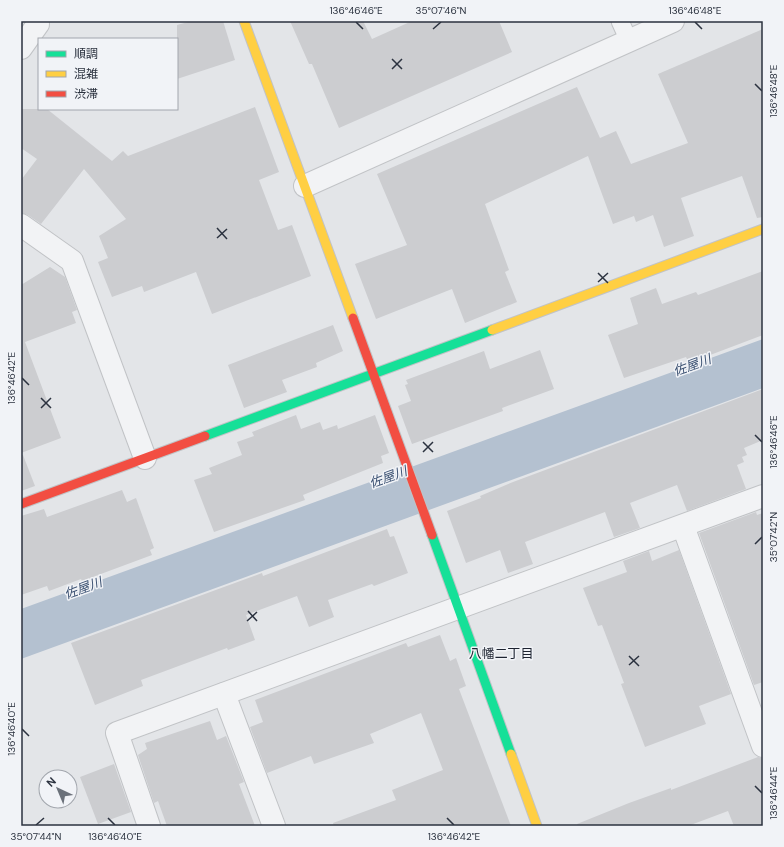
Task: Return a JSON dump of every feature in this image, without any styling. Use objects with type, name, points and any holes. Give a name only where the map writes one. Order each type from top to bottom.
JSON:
[{"type":"street","points":[[244,21],[374,374],[537,826]]},
{"type":"street","points":[[305,186],[673,21]]},
{"type":"street","points":[[21,48],[42,22]]},
{"type":"street","points":[[21,225],[72,261],[145,458]]},
{"type":"street","points":[[21,504],[763,229]]},
{"type":"street","points":[[149,826],[117,733],[763,496]]},
{"type":"street","points":[[683,526],[763,746]]},
{"type":"street","points":[[224,694],[274,826]]},
{"type":"lane","points":[[620,21],[629,41]]},
{"type":"water","name":"佐屋川","points":[[763,339],[763,388],[21,659],[21,609]]},
{"type":"building","points":[[192,21],[223,21],[235,60],[178,79],[177,25]]},
{"type":"building","points":[[290,21],[363,21],[372,39],[412,21],[499,21],[512,52],[339,128],[312,64],[309,64]]},
{"type":"building","points":[[763,29],[763,217],[757,218],[742,176],[681,198],[694,236],[664,247],[653,215],[636,222],[634,216],[613,224],[588,156],[485,204],[509,270],[505,272],[517,302],[465,323],[452,289],[376,319],[355,264],[407,245],[377,174],[577,87],[600,138],[616,131],[631,164],[688,143],[658,74]]},
{"type":"building","points":[[255,107],[279,172],[259,180],[278,230],[292,225],[311,276],[212,314],[196,272],[144,292],[142,286],[112,297],[98,262],[108,258],[99,236],[126,219],[84,169],[41,224],[28,215],[21,213],[21,180],[37,159],[21,148],[21,109],[48,110],[112,161],[123,151],[128,156]]},
{"type":"building","points":[[50,267],[65,277],[77,310],[72,312],[76,323],[25,342],[61,438],[21,453],[21,285]]},
{"type":"building","points":[[763,271],[763,335],[689,363],[686,357],[624,378],[608,335],[638,324],[630,298],[656,288],[662,304],[696,292],[698,295]]},
{"type":"building","points":[[333,325],[343,351],[316,363],[317,367],[282,380],[287,392],[244,408],[228,365]]},
{"type":"building","points":[[540,350],[554,389],[502,408],[503,411],[412,444],[398,406],[411,401],[405,385],[408,384],[406,380],[484,351],[490,369]]},
{"type":"building","points":[[763,389],[763,440],[744,448],[747,455],[742,457],[744,462],[737,465],[746,489],[687,511],[677,485],[630,503],[640,528],[614,537],[605,512],[525,542],[533,564],[508,573],[500,550],[466,563],[447,511],[481,498],[480,496],[513,482]]},
{"type":"building","points":[[296,415],[301,429],[320,422],[323,430],[337,425],[338,429],[375,415],[389,453],[381,456],[383,463],[303,495],[305,500],[214,532],[194,480],[212,474],[209,468],[242,455],[237,442],[254,436],[252,432]]},
{"type":"building","points":[[21,455],[23,455],[35,486],[21,491]]},
{"type":"building","points":[[122,490],[127,502],[136,498],[154,548],[150,550],[152,555],[82,581],[81,579],[49,591],[47,586],[21,595],[21,516],[44,509],[47,517]]},
{"type":"building","points":[[756,512],[757,515],[763,513],[763,682],[754,685],[699,533]]},
{"type":"building","points":[[387,529],[390,537],[394,536],[408,573],[374,586],[372,584],[328,600],[334,617],[309,627],[297,596],[246,615],[255,640],[228,650],[227,648],[141,680],[143,686],[95,705],[71,643],[262,573],[263,576]]},
{"type":"building","points":[[679,550],[731,694],[699,706],[706,724],[645,747],[621,684],[624,683],[602,625],[598,626],[583,588],[627,572],[623,561],[649,551],[652,561]]},
{"type":"building","points":[[440,635],[450,661],[456,658],[466,686],[459,689],[511,826],[334,826],[333,823],[396,800],[392,790],[443,770],[421,713],[370,734],[374,743],[314,764],[311,756],[267,773],[250,727],[263,722],[255,700],[406,643],[408,647]]},
{"type":"building","points":[[210,721],[217,740],[226,736],[244,782],[239,784],[255,826],[167,826],[158,801],[154,803],[138,755],[147,749],[145,743]]},
{"type":"building","points":[[758,757],[763,758],[763,826],[734,826],[728,811],[688,826],[578,826],[577,824],[629,803],[671,788],[671,790]]},
{"type":"building","points":[[114,764],[131,812],[98,824],[80,777]]},
{"type":"traffic: fast","points":[[205,436],[492,330]]},
{"type":"traffic: fast","points":[[432,535],[511,754]]},
{"type":"traffic: slow","points":[[244,21],[353,318]]},
{"type":"traffic: slow","points":[[492,330],[763,229]]},
{"type":"traffic: slow","points":[[511,754],[537,826]]},
{"type":"traffic: jam","points":[[353,318],[432,535]]},
{"type":"traffic: jam","points":[[21,504],[205,436]]},
{"type":"district","name":"八幡二丁目","points":[[501,653]]}]
